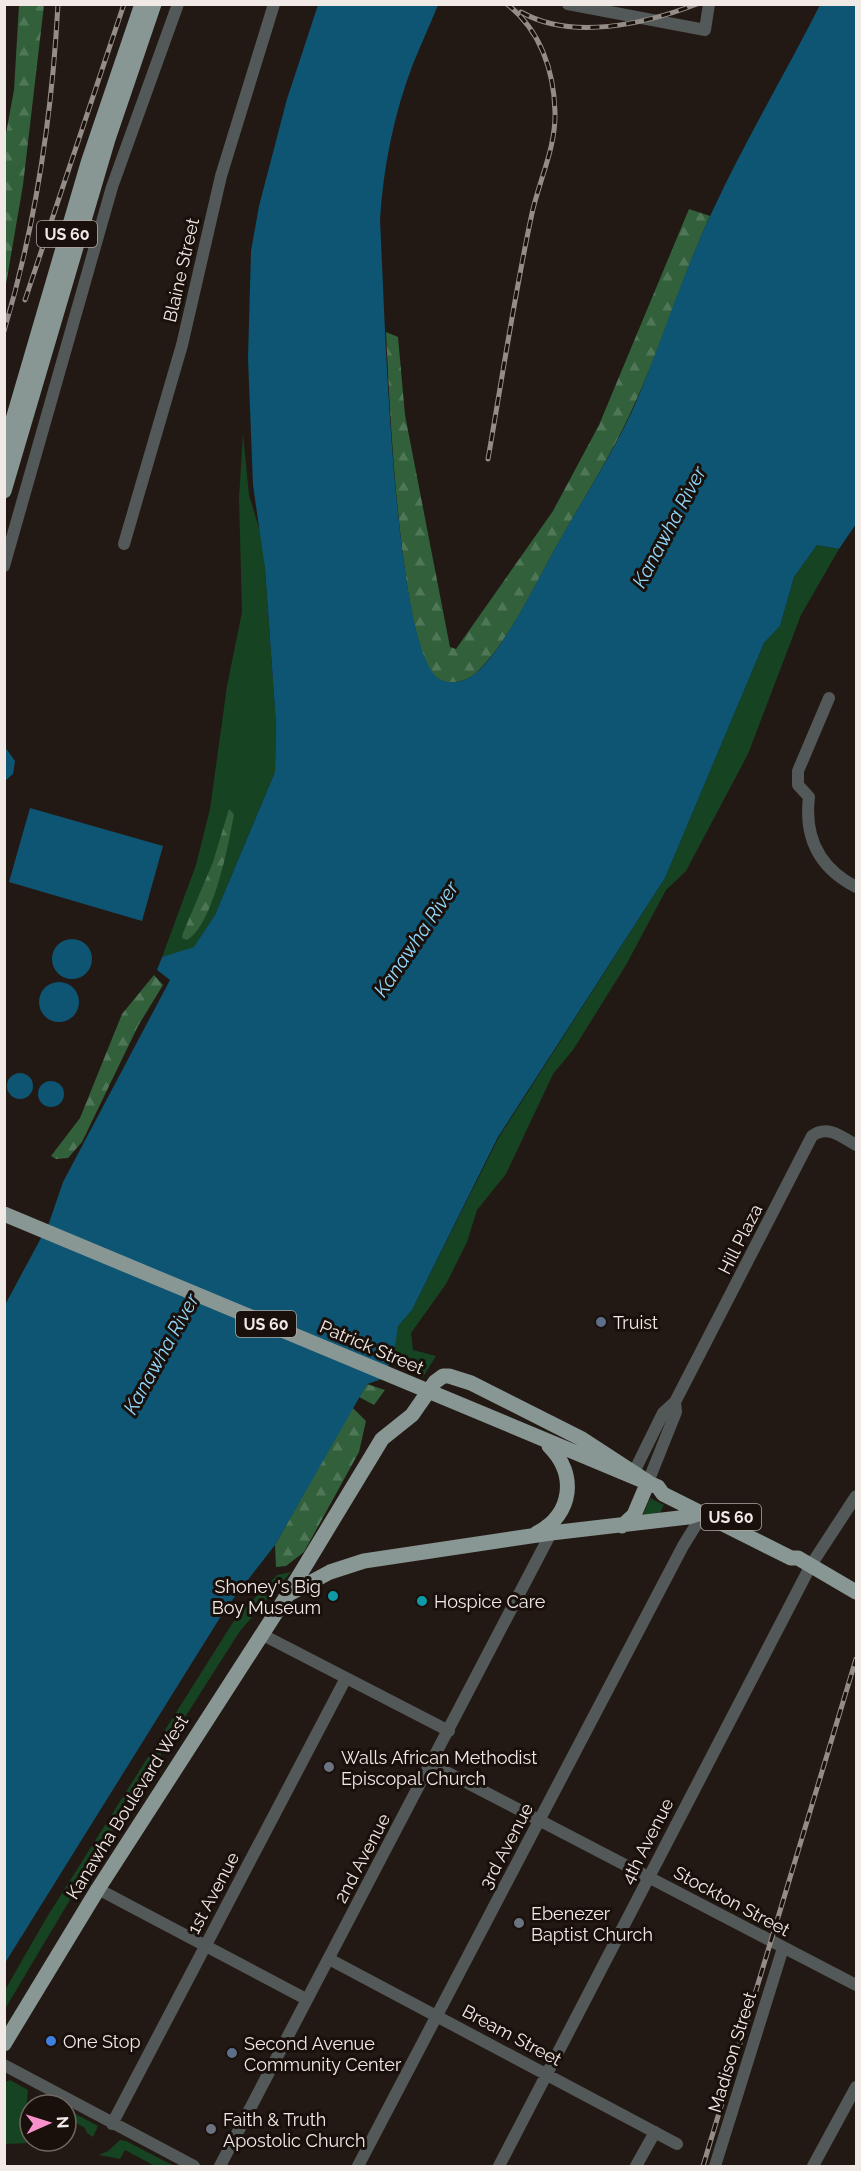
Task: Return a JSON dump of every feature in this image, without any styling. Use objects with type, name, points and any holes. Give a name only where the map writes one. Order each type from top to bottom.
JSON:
[{"type":"main road","name":"US 60","points":[[4,491],[142,22],[142,4]]},
{"type":"main road","name":"US 60","points":[[4,450],[88,163],[142,22],[154,4]]},
{"type":"main road","name":"Patrick Street","points":[[4,1214],[545,1442],[632,1474]]},
{"type":"main road","name":"Kanawha Boulevard West","points":[[4,2044],[98,1889],[315,1552],[382,1439],[412,1415],[435,1382],[443,1376],[458,1377],[471,1383],[582,1439],[632,1474]]},
{"type":"main road","points":[[531,1536],[558,1515],[568,1493],[562,1460],[545,1442]]},
{"type":"main road","points":[[622,1526],[634,1515],[653,1485],[632,1474]]},
{"type":"main road","name":"US 60","points":[[653,1485],[663,1494],[704,1512],[791,1558],[805,1561]]},
{"type":"main road","name":"US 60","points":[[653,1485],[667,1486],[700,1501],[794,1551],[805,1561],[856,1592]]},
{"type":"main road","name":"Kanawha Boulevard West","points":[[288,1594],[323,1575],[364,1561],[551,1533],[622,1526],[704,1512]]},
{"type":"main road","points":[[315,1552],[313,1568],[323,1575]]},
{"type":"street","points":[[4,566],[112,187],[178,4]]},
{"type":"street","name":"Blaine Street","points":[[124,544],[182,345],[221,176],[274,4]]},
{"type":"street","points":[[568,4],[705,30],[709,4]]},
{"type":"street","points":[[829,698],[798,771],[798,785],[809,797],[808,829],[817,851],[834,873],[856,887]]},
{"type":"street","name":"Hill Plaza","points":[[632,1474],[663,1413],[675,1402],[812,1136],[823,1130],[829,1130],[856,1145]]},
{"type":"street","name":"Hill Plaza","points":[[653,1485],[676,1412],[675,1402]]},
{"type":"street","points":[[805,1561],[856,1496]]},
{"type":"street","name":"3rd Avenue","points":[[358,2166],[541,1820],[682,1546],[704,1512]]},
{"type":"street","name":"2nd Avenue","points":[[220,2166],[551,1533]]},
{"type":"street","name":"4th Avenue","points":[[499,2166],[649,1877],[805,1561]]},
{"type":"street","points":[[261,1634],[449,1731]]},
{"type":"street","name":"1st Avenue","points":[[112,2124],[346,1678]]},
{"type":"street","name":"Stockton Street","points":[[431,1764],[856,1985]]},
{"type":"street","points":[[98,1889],[205,1948],[306,1999]]},
{"type":"street","name":"Madison Street","points":[[718,2165],[783,1948]]},
{"type":"street","name":"Bream Street","points":[[329,1959],[678,2144]]},
{"type":"street","points":[[4,2065],[194,2166]]},
{"type":"street","points":[[813,2166],[856,2087]]},
{"type":"street","points":[[636,2166],[655,2132]]},
{"type":"green space","points":[[19,5],[44,5],[23,185],[5,290],[5,139],[14,90]]},
{"type":"green space","points":[[689,209],[710,216],[690,262],[655,357],[617,440],[521,612],[500,644],[489,659],[469,678],[459,682],[442,681],[437,678],[424,657],[413,619],[405,570],[393,459],[386,332],[398,337],[405,415],[450,647],[456,649],[553,511],[599,425]]},
{"type":"green space","points":[[243,434],[249,495],[263,541],[276,724],[275,772],[215,915],[194,948],[162,957],[196,865],[210,809],[227,686],[242,612],[239,498]]},
{"type":"green space","points":[[817,545],[839,549],[801,615],[748,754],[686,871],[666,890],[626,965],[573,1050],[553,1074],[506,1174],[477,1210],[467,1242],[446,1284],[411,1333],[413,1350],[436,1356],[423,1377],[390,1363],[398,1326],[412,1310],[499,1137],[665,878],[764,643],[780,626],[794,577]]},
{"type":"green space","points":[[229,809],[234,814],[212,902],[196,932],[187,940],[182,938],[183,933],[213,862]]},
{"type":"green space","points":[[154,975],[163,985],[138,1026],[82,1142],[68,1158],[56,1159],[51,1156],[80,1118],[122,1014]]},
{"type":"green space","points":[[367,1384],[385,1390],[374,1405],[359,1397]]},
{"type":"green space","points":[[352,1407],[366,1421],[359,1452],[304,1552],[286,1566],[276,1567],[275,1545]]},
{"type":"green space","points":[[650,1498],[664,1505],[659,1515],[643,1515]]},
{"type":"green space","points":[[291,1572],[240,1631],[93,1861],[5,2009],[5,1990],[47,1917],[237,1616],[277,1575]]},
{"type":"green space","points":[[10,2080],[28,2090],[28,2093],[18,2093],[18,2143],[5,2144],[5,2082]]},
{"type":"green space","points":[[78,2115],[98,2126],[93,2137],[87,2133],[85,2128],[78,2124]]},
{"type":"green space","points":[[120,2140],[174,2166],[153,2165],[125,2150],[120,2159],[99,2155],[108,2151]]},
{"type":"water","name":"Kanawha River","points":[[318,5],[438,5],[413,64],[395,121],[387,161],[380,220],[388,388],[401,542],[411,608],[424,657],[441,680],[455,682],[468,678],[487,662],[520,612],[609,456],[637,400],[712,212],[820,5],[856,5],[856,524],[839,549],[817,545],[794,577],[780,626],[764,643],[665,878],[498,1137],[412,1310],[398,1326],[394,1354],[382,1379],[367,1384],[275,1545],[226,1608],[5,1963],[5,1305],[49,1223],[63,1182],[170,980],[157,970],[162,957],[194,947],[215,915],[275,772],[276,724],[265,568],[253,485],[248,358],[251,251],[259,206],[287,99]]},
{"type":"water","points":[[5,747],[15,761],[13,774],[5,781]]},
{"type":"water","points":[[30,808],[163,846],[142,921],[9,882]]},
{"type":"water","points":[[72,939],[86,945],[92,959],[86,973],[72,979],[58,973],[52,959],[58,945]]},
{"type":"water","points":[[59,982],[73,988],[79,1002],[73,1016],[59,1022],[45,1016],[39,1002],[45,988]]},
{"type":"water","points":[[20,1073],[29,1077],[33,1086],[29,1095],[20,1099],[11,1095],[7,1086],[11,1077]]},
{"type":"water","points":[[51,1081],[60,1085],[64,1094],[60,1103],[51,1107],[42,1103],[38,1094],[42,1085]]},
{"type":"railway","points":[[4,331],[25,251],[41,169],[52,87],[58,4]]},
{"type":"railway","points":[[25,300],[124,4]]},
{"type":"railway","points":[[488,459],[525,248],[555,126],[552,81],[543,52],[528,26],[507,4]]},
{"type":"railway","points":[[521,12],[541,21],[563,26],[609,26],[655,18],[697,4]]},
{"type":"railway","points":[[703,2166],[856,1659]]},
{"type":"place","name":"Truist","points":[[601,1322]]},
{"type":"place","name":"Shoney's Big Boy Museum","points":[[333,1596]]},
{"type":"place","name":"Hospice Care","points":[[422,1601]]},
{"type":"place","name":"Walls African Methodist Episcopal Church","points":[[329,1767]]},
{"type":"place","name":"Ebenezer Baptist Church","points":[[519,1923]]},
{"type":"place","name":"One Stop","points":[[51,2041]]},
{"type":"place","name":"Second Avenue Community Center","points":[[232,2053]]},
{"type":"place","name":"Faith & Truth Apostolic Church","points":[[211,2129]]}]
